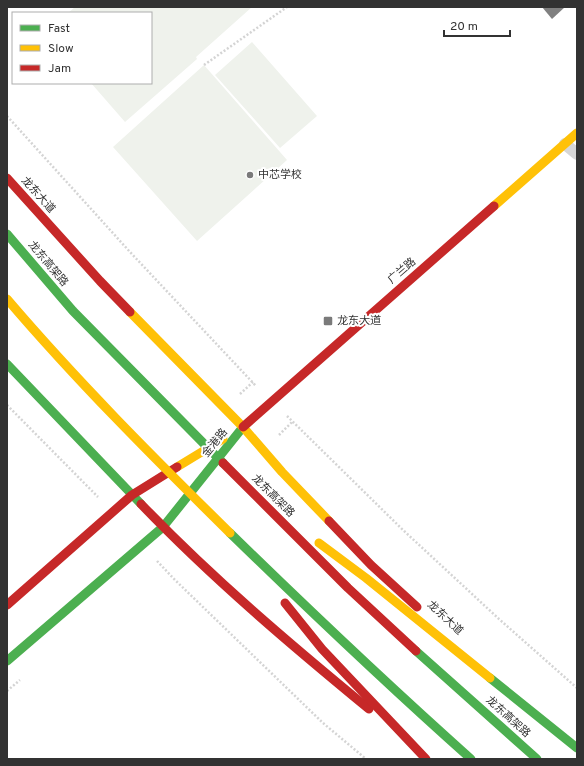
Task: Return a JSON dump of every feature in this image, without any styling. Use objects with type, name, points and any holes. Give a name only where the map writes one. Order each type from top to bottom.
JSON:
[{"type":"main road","name":"广兰路","points":[[243,427],[577,133]]},
{"type":"main road","name":"龙东大道","points":[[7,178],[100,281],[243,427],[282,472],[371,565],[577,754]]},
{"type":"main road","name":"龙东高架路","points":[[7,234],[73,311],[254,495],[354,594],[537,759]]},
{"type":"main road","points":[[7,299],[41,339],[143,448],[342,641],[471,759]]},
{"type":"main road","points":[[7,364],[163,527],[284,639],[390,726],[433,759]]},
{"type":"main road","name":"金港路","points":[[7,605],[132,495],[243,427]]},
{"type":"main road","name":"金港路","points":[[7,661],[163,527],[243,427]]},
{"type":"main road","points":[[254,495],[366,578],[577,748]]},
{"type":"main road","points":[[224,527],[322,649],[426,759]]},
{"type":"lane","points":[[565,144],[577,154]]},
{"type":"path","points":[[204,65],[287,7]]},
{"type":"path","points":[[7,116],[130,252],[271,401],[403,530],[499,619],[577,688]]},
{"type":"path","points":[[7,405],[112,512]]},
{"type":"path","points":[[143,545],[175,580],[317,717],[366,759]]},
{"type":"shaded area","points":[[75,7],[252,7],[196,57],[197,59],[125,122],[92,84],[152,84],[152,12],[69,12]]},
{"type":"shaded area","points":[[252,42],[317,116],[280,148],[215,75]]},
{"type":"shaded area","points":[[204,65],[287,160],[197,241],[113,147]]},
{"type":"building","points":[[542,7],[565,7],[552,19]]},
{"type":"traffic: fast","points":[[7,234],[73,311],[223,463]]},
{"type":"traffic: fast","points":[[7,364],[141,504]]},
{"type":"traffic: fast","points":[[7,661],[163,527],[243,427]]},
{"type":"traffic: fast","points":[[230,533],[349,648],[471,759]]},
{"type":"traffic: fast","points":[[416,651],[537,759]]},
{"type":"traffic: fast","points":[[490,678],[577,748]]},
{"type":"traffic: slow","points":[[494,206],[577,133]]},
{"type":"traffic: slow","points":[[7,299],[88,389],[230,533]]},
{"type":"traffic: slow","points":[[130,312],[243,427],[282,472],[329,521]]},
{"type":"traffic: slow","points":[[177,467],[223,439]]},
{"type":"traffic: slow","points":[[319,543],[366,578],[490,678]]},
{"type":"traffic: jam","points":[[7,178],[130,312]]},
{"type":"traffic: jam","points":[[243,427],[494,206]]},
{"type":"traffic: jam","points":[[223,463],[348,588],[416,651]]},
{"type":"traffic: jam","points":[[7,605],[132,495],[177,467]]},
{"type":"traffic: jam","points":[[141,504],[195,558],[252,610],[369,709]]},
{"type":"traffic: jam","points":[[329,521],[371,565],[417,607]]},
{"type":"traffic: jam","points":[[285,603],[322,649],[426,759]]},
{"type":"place","name":"中芯学校","points":[[250,175]]},
{"type":"place","name":"龙东大道","points":[[328,321]]}]
